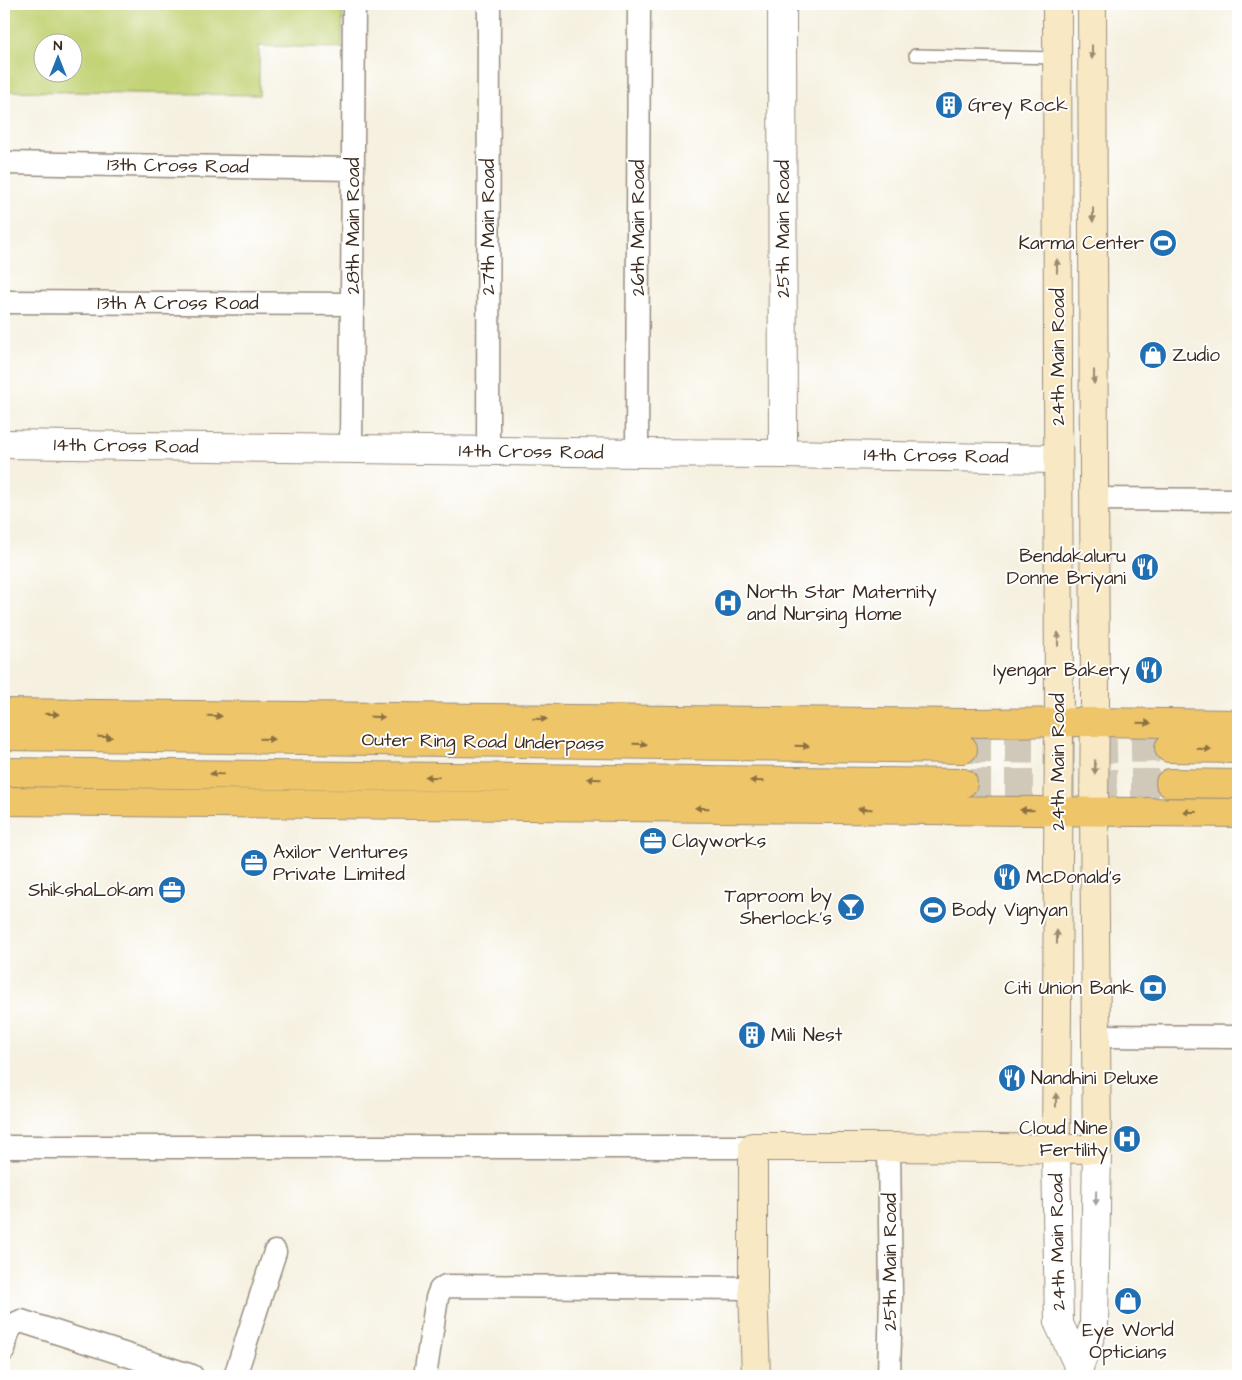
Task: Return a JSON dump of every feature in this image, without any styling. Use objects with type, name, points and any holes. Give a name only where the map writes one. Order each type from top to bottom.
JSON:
[{"type":"highway","points":[[4,713],[1238,724]]},
{"type":"highway","name":"Outer Ring Road Underpass","points":[[4,736],[963,748]]},
{"type":"highway","points":[[1169,748],[1238,749]]},
{"type":"highway","name":"Outer Ring Road Underpass","points":[[4,772],[963,784]]},
{"type":"highway","points":[[1170,784],[1238,784]]},
{"type":"highway","points":[[4,801],[1238,813]]},
{"type":"main road","name":"24th Main Road","points":[[1056,1149],[1058,723],[1057,4]]},
{"type":"main road","name":"24th Main Road","points":[[1092,4],[1094,812],[1097,1149]]},
{"type":"main road","points":[[756,1376],[753,1288],[753,1147],[1097,1149]]},
{"type":"street","name":"28th Main Road","points":[[351,449],[354,4]]},
{"type":"street","name":"27th Main Road","points":[[488,451],[489,4]]},
{"type":"street","name":"26th Main Road","points":[[638,453],[639,4]]},
{"type":"street","name":"25th Main Road","points":[[782,4],[783,454]]},
{"type":"street","name":"13th Cross Road","points":[[4,163],[353,169]]},
{"type":"street","name":"13th A Cross Road","points":[[4,302],[352,304]]},
{"type":"street","name":"14th Cross Road","points":[[4,444],[1058,459]]},
{"type":"street","points":[[1094,499],[1238,500]]},
{"type":"street","points":[[1096,1036],[1238,1037]]},
{"type":"street","points":[[4,1147],[753,1147]]},
{"type":"street","name":"25th Main Road","points":[[889,1376],[891,1295],[890,1147]]},
{"type":"street","name":"24th Main Road","points":[[1056,1149],[1059,1324],[1079,1372]]},
{"type":"street","name":"24th Main Road","points":[[1079,1372],[1094,1326],[1097,1149]]},
{"type":"street","points":[[235,1376],[275,1252]]},
{"type":"street","points":[[425,1376],[437,1298],[440,1290],[446,1286],[753,1288]]},
{"type":"street","points":[[4,1350],[9,1329],[15,1323],[21,1321],[192,1376]]},
{"type":"lane","points":[[915,55],[1057,58]]},
{"type":"green space","points":[[4,4],[343,4],[342,48],[259,46],[259,95],[4,91]]},
{"type":"tunnel","points":[[963,749],[1076,750],[1169,748]]},
{"type":"tunnel","points":[[963,783],[1170,783]]},
{"type":"place","name":"Grey Rock","points":[[949,105]]},
{"type":"place","name":"Karma Center","points":[[1163,243]]},
{"type":"place","name":"Zudio","points":[[1153,355]]},
{"type":"place","name":"Bendakaluru Donne Briyani","points":[[1145,567]]},
{"type":"place","name":"North Star Maternity and Nursing Home","points":[[728,603]]},
{"type":"place","name":"Iyengar Bakery","points":[[1149,670]]},
{"type":"place","name":"Clayworks","points":[[653,841]]},
{"type":"place","name":"Axilor Ventures Private Limited","points":[[254,863]]},
{"type":"place","name":"McDonald's","points":[[1007,877]]},
{"type":"place","name":"ShikshaLokam","points":[[172,890]]},
{"type":"place","name":"Taproom by Sherlock's","points":[[851,907]]},
{"type":"place","name":"Body Vignyan","points":[[933,910]]},
{"type":"place","name":"Citi Union Bank","points":[[1153,988]]},
{"type":"place","name":"Mili Nest","points":[[752,1035]]},
{"type":"place","name":"Nandhini Deluxe","points":[[1012,1078]]},
{"type":"place","name":"Cloud Nine Fertility","points":[[1127,1139]]},
{"type":"place","name":"Eye World Opticians","points":[[1128,1301]]}]
